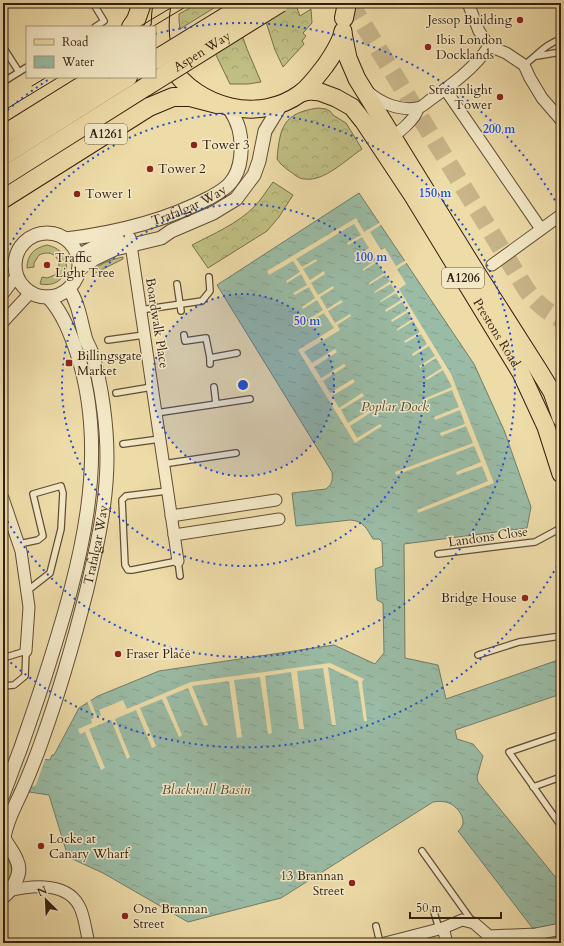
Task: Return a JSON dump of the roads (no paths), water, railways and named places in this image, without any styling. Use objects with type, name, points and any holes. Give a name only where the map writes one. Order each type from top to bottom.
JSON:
[{"type":"highway","points":[[132,26],[136,20],[142,3]]},
{"type":"highway","name":"Aspen Way","points":[[156,59],[248,3]]},
{"type":"highway","name":"Aspen Way","points":[[3,177],[280,3]]},
{"type":"highway","points":[[3,135],[85,82],[97,78]]},
{"type":"highway","name":"A1261","points":[[3,156],[126,78]]},
{"type":"highway","name":"A1261","points":[[3,199],[149,107],[173,97],[190,97],[223,106]]},
{"type":"main road","name":"A1206","points":[[162,3],[157,32],[169,64],[181,80],[192,90],[223,106],[254,110],[282,103],[301,93],[319,74],[332,56],[344,14]]},
{"type":"main road","name":"Prestons Road","points":[[344,14],[348,58],[357,79],[538,369],[559,407]]},
{"type":"main road","name":"Prestons Road","points":[[301,93],[310,91],[320,92],[345,102],[358,114],[413,196],[514,361],[546,427],[561,474]]},
{"type":"street","points":[[468,3],[479,31],[489,46],[506,53],[524,65],[542,98],[561,120]]},
{"type":"street","points":[[357,79],[375,98],[385,103],[398,108],[418,108],[446,89],[479,59],[489,46]]},
{"type":"street","points":[[446,89],[541,229]]},
{"type":"street","name":"Trafalgar Way","points":[[79,262],[94,259],[130,242],[161,238],[171,231],[213,213],[236,199],[254,175],[259,161],[265,132],[282,103]]},
{"type":"street","name":"Trafalgar Way","points":[[17,275],[15,268],[18,252],[28,240],[35,236],[51,233],[66,239],[87,236],[148,222],[176,213],[216,194],[231,183],[238,169],[241,148],[239,129],[235,118],[223,106]]},
{"type":"street","points":[[374,138],[386,139],[392,137],[417,114],[418,108]]},
{"type":"street","points":[[492,265],[561,215]]},
{"type":"street","points":[[3,294],[17,275],[22,285],[30,292],[39,296],[48,297],[59,295],[69,289],[76,280],[79,262],[75,250],[66,239]]},
{"type":"street","name":"Boardwalk Place","points":[[130,242],[178,561]]},
{"type":"street","name":"Trafalgar Way","points":[[5,843],[6,825],[21,793],[60,687],[96,552],[105,497],[107,458],[106,432],[100,387],[92,354],[87,342],[76,302],[69,289]]},
{"type":"street","points":[[3,322],[30,292]]},
{"type":"street","name":"Trafalgar Way","points":[[4,792],[38,700],[63,620],[86,527],[90,493],[92,454],[90,423],[83,374],[69,332],[55,305],[48,297]]},
{"type":"street","points":[[539,411],[559,407]]},
{"type":"street","points":[[171,516],[276,500]]},
{"type":"street","points":[[4,503],[21,551],[27,591],[29,607],[26,651]]},
{"type":"street","points":[[174,535],[279,519]]},
{"type":"street","name":"Trafalgar Way","points":[[3,816],[9,806],[21,793]]},
{"type":"street","points":[[5,843],[17,860],[19,869],[14,885],[6,894]]},
{"type":"street","points":[[6,894],[23,888],[37,886],[60,890],[67,893],[76,902],[80,909],[89,943]]},
{"type":"street","points":[[385,943],[441,928],[462,920],[474,923],[489,936],[536,934],[561,929]]},
{"type":"street","points":[[441,928],[447,943]]},
{"type":"lane","points":[[93,3],[104,22],[97,26]]},
{"type":"lane","points":[[524,65],[537,56],[543,48],[561,39]]},
{"type":"lane","points":[[3,47],[19,72]]},
{"type":"lane","points":[[537,56],[561,52]]},
{"type":"lane","points":[[3,82],[26,68]]},
{"type":"lane","points":[[140,310],[202,301],[210,291],[209,277]]},
{"type":"lane","points":[[177,284],[181,312]]},
{"type":"lane","points":[[108,340],[144,335]]},
{"type":"lane","points":[[184,335],[185,341],[206,338],[210,361],[237,353]]},
{"type":"lane","points":[[214,387],[216,404]]},
{"type":"lane","points":[[116,393],[152,388]]},
{"type":"lane","points":[[156,412],[250,399]]},
{"type":"lane","points":[[123,444],[160,439]]},
{"type":"lane","points":[[163,464],[236,453]]},
{"type":"lane","points":[[19,544],[38,540],[43,536],[33,494],[61,486],[63,493],[60,529],[50,573],[27,591]]},
{"type":"lane","points":[[167,491],[126,496],[122,500],[125,565],[128,570],[132,570],[178,561],[180,576]]},
{"type":"lane","name":"Landons Close","points":[[438,554],[535,542],[561,528]]},
{"type":"lane","points":[[478,654],[519,642],[561,636]]},
{"type":"lane","points":[[3,658],[26,651],[25,676],[14,685],[3,686]]},
{"type":"lane","points":[[559,735],[509,752],[561,826]]},
{"type":"lane","points":[[533,787],[561,777]]},
{"type":"lane","points":[[422,851],[474,923]]},
{"type":"lane","points":[[434,912],[441,928]]},
{"type":"lane","points":[[376,926],[380,943]]},
{"type":"water","points":[[359,193],[474,364],[504,430],[531,507],[527,528],[404,544],[405,658],[438,665],[446,699],[561,659],[561,694],[455,730],[457,739],[473,744],[483,756],[477,777],[478,782],[561,884],[561,943],[544,943],[458,831],[463,824],[462,816],[457,808],[447,802],[433,802],[281,898],[188,922],[103,873],[68,857],[49,795],[3,788],[3,755],[50,760],[79,708],[98,696],[159,671],[334,645],[375,664],[384,653],[383,603],[377,600],[375,569],[383,566],[382,542],[379,539],[373,539],[362,524],[350,520],[296,526],[292,493],[326,489],[332,482],[332,472],[217,285]]},
{"type":"tunnel","points":[[350,3],[526,289],[542,306],[561,319]]},
{"type":"tram line","points":[[141,26],[179,3]]},
{"type":"tram line","points":[[154,26],[192,3]]},
{"type":"tram line","points":[[32,86],[45,78]]},
{"type":"tram line","points":[[3,111],[57,78]]},
{"type":"place","name":"Jessop Building","points":[[520,20]]},
{"type":"place","name":"Ibis London Docklands","points":[[428,47]]},
{"type":"place","name":"Streamlight Tower","points":[[500,97]]},
{"type":"place","name":"Tower 3","points":[[194,145]]},
{"type":"place","name":"Tower 2","points":[[150,169]]},
{"type":"place","name":"Tower 1","points":[[77,194]]},
{"type":"place","name":"Traffic Light Tree","points":[[47,265]]},
{"type":"place","name":"Billingsgate Market","points":[[69,363]]},
{"type":"place","name":"Bridge House","points":[[525,598]]},
{"type":"place","name":"Fraser Place","points":[[118,654]]},
{"type":"place","name":"Locke at Canary Wharf","points":[[41,846]]},
{"type":"place","name":"13 Brannan Street","points":[[352,883]]},
{"type":"place","name":"One Brannan Street","points":[[125,916]]},
{"type":"water label","name":"Poplar Dock","points":[[395,406]]},
{"type":"water label","name":"Blackwall Basin","points":[[206,789]]}]
